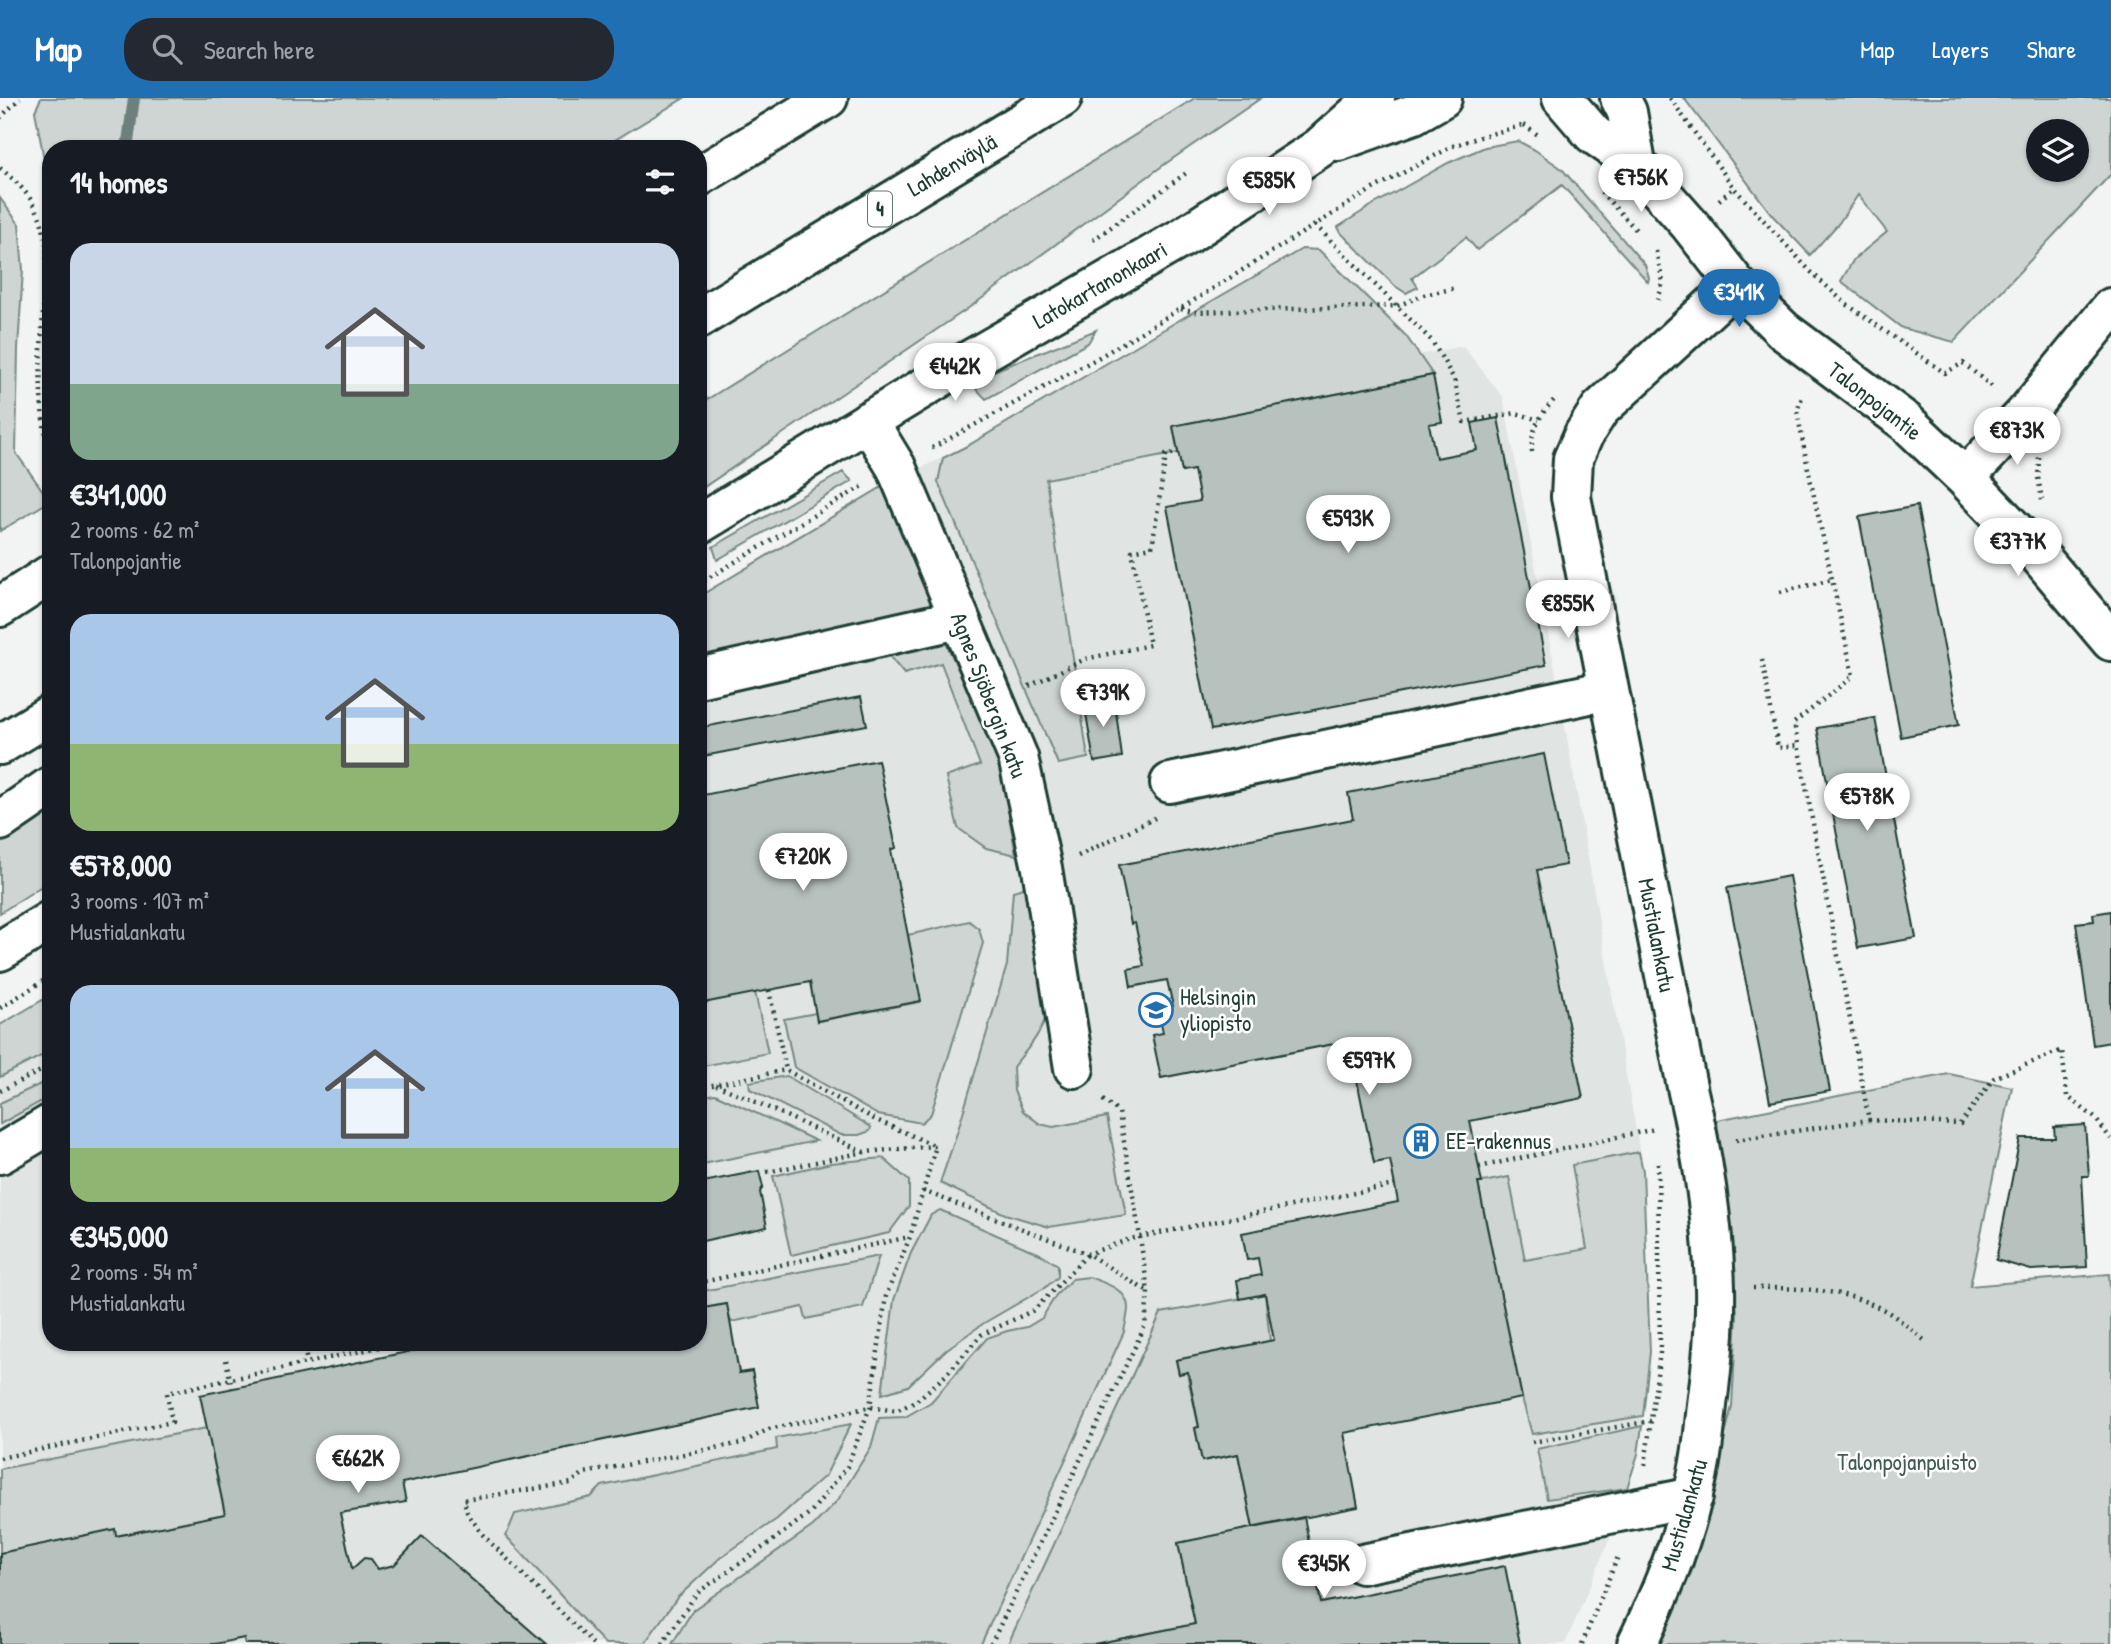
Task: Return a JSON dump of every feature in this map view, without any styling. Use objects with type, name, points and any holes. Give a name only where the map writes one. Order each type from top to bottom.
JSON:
[{"type":"main road","points":[[707,172],[828,98]]},
{"type":"main road","name":"Lahdenväylä","points":[[707,314],[1062,98]]},
{"type":"main road","name":"Latokartanonkaari","points":[[707,519],[951,371],[1185,236],[1319,148],[1375,98]]},
{"type":"main road","name":"Latokartanonkaari","points":[[1319,148],[1413,114],[1442,98]]},
{"type":"main road","name":"Talonpojantie","points":[[1562,98],[1593,134],[1636,164],[1690,225],[1736,284],[1784,331],[1906,422],[1965,478],[2041,558],[2111,641]]},
{"type":"main road","points":[[1620,98],[1627,112],[1636,164]]},
{"type":"main road","name":"Mustialankatu","points":[[1637,1644],[1661,1595],[1693,1497],[1701,1457],[1714,1348],[1715,1288],[1701,1147],[1571,497],[1573,459],[1584,434],[1600,409],[1736,284]]},
{"type":"main road","points":[[1965,478],[2025,414],[2111,309]]},
{"type":"main road","name":"Agnes Sjöbergin katu","points":[[868,421],[896,467],[1018,757],[1042,868],[1074,1068]]},
{"type":"main road","points":[[0,589],[42,568]]},
{"type":"main road","points":[[0,607],[42,580]]},
{"type":"main road","points":[[707,676],[959,619]]},
{"type":"main road","points":[[1170,783],[1608,690]]},
{"type":"main road","points":[[0,745],[42,719]]},
{"type":"main road","points":[[0,821],[42,792]]},
{"type":"main road","points":[[0,951],[42,925]]},
{"type":"main road","points":[[0,1154],[42,1129]]},
{"type":"main road","points":[[1362,1564],[1693,1497]]},
{"type":"path","points":[[0,118],[20,98]]},
{"type":"path","points":[[1670,98],[1734,188],[1810,271],[1845,303],[1945,373],[1963,363],[2025,414],[2042,432],[2038,477],[2042,503]]},
{"type":"path","points":[[930,449],[1180,309],[1371,190],[1453,146],[1524,125]]},
{"type":"path","points":[[0,167],[31,198],[42,227]]},
{"type":"path","points":[[1315,225],[1432,341],[1454,379],[1464,422],[1516,413],[1539,420]]},
{"type":"path","points":[[1180,309],[1193,312],[1397,306],[1424,295],[1456,288]]},
{"type":"path","points":[[1822,359],[1807,385],[1797,411],[1853,676],[1794,723],[1869,1120]]},
{"type":"path","points":[[42,382],[42,413]]},
{"type":"path","points":[[994,699],[1018,691],[1085,659],[1150,645],[1132,551],[1152,547],[1166,455],[1178,453]]},
{"type":"path","points":[[707,579],[863,486]]},
{"type":"path","points":[[1780,592],[1832,580]]},
{"type":"path","points":[[1762,660],[1778,748],[1799,746]]},
{"type":"path","points":[[1042,868],[1075,858],[1167,812],[1170,783]]},
{"type":"path","points":[[0,1007],[42,981]]},
{"type":"path","points":[[769,990],[786,1070]]},
{"type":"path","points":[[1733,1140],[1869,1120],[1960,1124],[1994,1077],[2062,1050],[2067,1096],[2095,1118],[2111,1139]]},
{"type":"path","points":[[991,1644],[1144,1325],[1148,1292],[1119,1112],[1104,1102],[1074,1068]]},
{"type":"path","points":[[0,1091],[42,1070]]},
{"type":"path","points":[[707,1086],[786,1070],[874,1119],[936,1146]]},
{"type":"path","points":[[715,1085],[865,1152]]},
{"type":"path","points":[[1479,1167],[1656,1129]]},
{"type":"path","points":[[767,1172],[865,1152],[936,1146]]},
{"type":"path","points":[[662,1644],[697,1592],[811,1511],[847,1467],[870,1407],[886,1296],[910,1237],[936,1146]]},
{"type":"path","points":[[593,1644],[481,1533],[467,1512],[464,1500],[571,1483],[584,1473],[742,1443],[769,1429],[870,1407],[896,1411],[915,1402],[946,1375],[981,1335],[1034,1310],[1088,1254],[1140,1237],[1394,1185]]},
{"type":"path","points":[[923,1191],[1088,1254],[1148,1292]]},
{"type":"path","points":[[707,1281],[910,1237]]},
{"type":"path","points":[[1715,1288],[1800,1288],[1846,1296],[1881,1308],[1924,1339]]},
{"type":"path","points":[[305,1351],[307,1362]]},
{"type":"path","points":[[0,1458],[173,1422],[167,1393],[360,1351]]},
{"type":"path","points":[[226,1360],[233,1388]]},
{"type":"path","points":[[1532,1442],[1651,1421]]},
{"type":"shaded area","name":"Helsingin yliopisto","points":[[1463,346],[1503,397],[1557,681],[1643,1171],[1650,1352],[1638,1454],[1610,1538],[1565,1644],[0,1644],[0,1025],[42,1000],[42,1351],[707,1351],[707,591],[882,487],[969,445]]},
{"type":"green space","points":[[41,98],[684,98],[615,140],[42,140],[42,149],[35,111]]},
{"type":"green space","points":[[1195,98],[1261,98],[1165,164],[973,305],[707,485],[707,399]]},
{"type":"green space","points":[[1684,98],[2111,98],[2111,174],[1954,342],[1902,328],[1841,281],[1854,259],[1887,232],[1858,195],[1839,223],[1810,255],[1772,215]]},
{"type":"green space","points":[[1518,141],[1562,169],[1645,265],[1648,282],[1562,185],[1477,250],[1466,237],[1412,278],[1418,287],[1406,293],[1395,286],[1338,227],[1448,163],[1485,147]]},
{"type":"green space","points":[[0,198],[19,224],[23,270],[16,453],[42,490],[42,506],[0,531]]},
{"type":"green space","points":[[1302,249],[1319,250],[1406,336],[1433,375],[1173,426],[1178,453],[1046,479],[1088,758],[1058,764],[938,482],[943,458]]},
{"type":"green space","points":[[1096,330],[1088,343],[986,399],[969,381]]},
{"type":"green space","points":[[843,472],[852,481],[717,560],[713,547]]},
{"type":"green space","points":[[882,487],[937,606],[707,670],[707,592]]},
{"type":"green space","points":[[941,632],[999,758],[1016,855],[986,848],[958,828],[946,777],[980,765],[941,663],[904,674],[882,647]]},
{"type":"green space","points":[[42,809],[42,886],[0,913],[0,836]]},
{"type":"green space","points":[[1030,886],[1044,976],[1046,1011],[1038,1034],[1013,1067],[1014,1091],[1023,1111],[1040,1124],[1053,1127],[1107,1117],[1126,1215],[1049,1227],[1005,1214],[940,1183],[1007,965],[1013,891]]},
{"type":"green space","points":[[969,921],[979,929],[983,943],[931,1114],[921,1123],[878,1115],[794,1067],[784,1019],[816,1013],[818,1021],[920,1002],[908,935]]},
{"type":"green space","points":[[755,992],[768,1053],[707,1065],[707,1002]]},
{"type":"green space","points":[[42,1000],[42,1056],[0,1077],[0,1025]]},
{"type":"green space","name":"Talonpojanpuisto","points":[[1949,1074],[2012,1087],[1970,1286],[2109,1274],[2111,1644],[1660,1644],[1693,1568],[1732,1406],[1737,1314],[1717,1120]]},
{"type":"green space","points":[[787,1076],[871,1127],[870,1131],[859,1135],[841,1135],[750,1089],[749,1082]]},
{"type":"green space","points":[[42,1083],[42,1101],[0,1124],[0,1103]]},
{"type":"green space","points":[[715,1094],[816,1141],[707,1163],[707,1095]]},
{"type":"green space","points":[[1639,1152],[1643,1171],[1650,1352],[1643,1416],[1532,1434],[1522,1398],[1478,1183],[1509,1177],[1525,1260],[1587,1249],[1572,1165]]},
{"type":"green space","points":[[883,1158],[909,1181],[909,1206],[889,1233],[791,1255],[773,1176],[831,1163]]},
{"type":"green space","points":[[940,1210],[1040,1254],[1058,1265],[1058,1277],[947,1349],[908,1386],[882,1394],[894,1300],[911,1253],[931,1215]]},
{"type":"green space","points":[[879,1256],[863,1307],[806,1319],[803,1307],[731,1322],[726,1304],[707,1307],[707,1290]]},
{"type":"green space","points":[[1089,1277],[1108,1284],[1124,1296],[1128,1308],[1124,1332],[981,1644],[672,1644],[693,1610],[813,1526],[838,1500],[871,1447],[879,1418],[905,1417],[931,1402],[987,1338],[1027,1327],[1042,1318],[1056,1295],[1072,1279]]},
{"type":"green space","points":[[1265,1294],[1270,1341],[1176,1360],[1179,1374],[1186,1369],[1199,1427],[1195,1428],[1202,1461],[1238,1454],[1253,1528],[1178,1543],[1195,1624],[1094,1644],[1008,1644],[1161,1313]]},
{"type":"green space","points":[[851,1424],[826,1475],[777,1519],[721,1557],[677,1598],[644,1644],[605,1644],[506,1536],[515,1514],[591,1497],[602,1486],[777,1449],[776,1438]]},
{"type":"green space","points":[[1642,1426],[1638,1454],[1627,1488],[1547,1499],[1537,1449]]},
{"type":"green space","points":[[207,1428],[225,1514],[116,1536],[115,1530],[0,1553],[0,1469]]},
{"type":"building","points":[[1433,375],[1442,422],[1429,424],[1436,458],[1477,450],[1472,423],[1498,418],[1546,665],[1211,730],[1167,507],[1200,501],[1194,470],[1182,472],[1173,426]]},
{"type":"building","points":[[1917,506],[1959,725],[1901,737],[1859,517]]},
{"type":"building","points":[[861,697],[867,725],[707,755],[707,726]]},
{"type":"building","points":[[1114,697],[1122,757],[1094,762],[1084,701]]},
{"type":"building","points":[[1875,718],[1916,938],[1858,948],[1817,728]]},
{"type":"building","name":"EE-rakennus","points":[[1544,754],[1566,865],[1537,870],[1583,1098],[1470,1121],[1482,1183],[1478,1183],[1522,1398],[1344,1433],[1358,1507],[1253,1528],[1238,1454],[1202,1461],[1195,1428],[1199,1427],[1188,1372],[1179,1374],[1176,1360],[1274,1340],[1265,1294],[1240,1299],[1237,1280],[1261,1275],[1258,1258],[1247,1260],[1242,1233],[1398,1202],[1390,1160],[1374,1163],[1349,1041],[1161,1078],[1152,1035],[1163,1033],[1158,1008],[1173,1006],[1167,980],[1131,987],[1128,969],[1144,966],[1135,923],[1131,924],[1119,865],[1353,819],[1348,793]]},
{"type":"building","points":[[878,760],[896,848],[891,850],[921,1001],[817,1021],[810,982],[707,1002],[707,794]]},
{"type":"building","points":[[1789,876],[1830,1091],[1770,1102],[1727,888]]},
{"type":"building","points":[[2111,911],[2111,1042],[2093,1045],[2076,923],[2094,921],[2093,914]]},
{"type":"building","points":[[2085,1125],[2089,1176],[2082,1176],[2087,1267],[2031,1270],[1996,1260],[2020,1138],[2055,1138],[2054,1127]]},
{"type":"building","points":[[759,1171],[767,1227],[707,1240],[707,1181]]},
{"type":"building","points":[[727,1304],[739,1373],[752,1371],[759,1407],[402,1483],[406,1502],[340,1513],[352,1569],[364,1558],[371,1559],[378,1569],[394,1565],[422,1536],[546,1644],[245,1644],[244,1638],[215,1644],[0,1644],[0,1553],[115,1529],[116,1536],[225,1514],[200,1395],[412,1351],[707,1351],[707,1307]]},
{"type":"building","points":[[1304,1517],[1321,1603],[1505,1566],[1520,1644],[1094,1644],[1195,1624],[1178,1543]]},
{"type":"waterway","points":[[128,140],[134,98]]},
{"type":"place","name":"Helsingin yliopisto","points":[[1156,1010]]},
{"type":"place","name":"EE-rakennus","points":[[1421,1141]]}]
